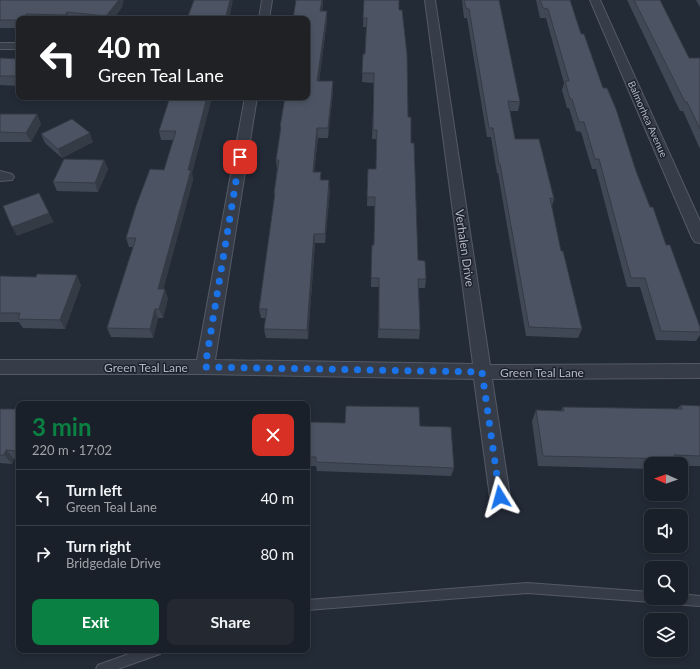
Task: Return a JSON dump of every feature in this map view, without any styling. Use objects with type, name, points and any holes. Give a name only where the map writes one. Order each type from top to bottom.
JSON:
[{"type":"street","points":[[264,16],[267,0]]},
{"type":"street","name":"Verhalen Drive","points":[[430,0],[500,497]]},
{"type":"street","name":"Balmorhea Avenue","points":[[595,0],[700,238]]},
{"type":"street","points":[[0,46],[16,46]]},
{"type":"street","points":[[205,367],[250,100]]},
{"type":"street","name":"Green Teal Lane","points":[[0,367],[205,367],[482,372],[700,371]]},
{"type":"lane","points":[[310,605],[527,588],[644,597]]},
{"type":"lane","points":[[688,600],[700,601]]},
{"type":"lane","points":[[102,669],[147,653]]},
{"type":"building","points":[[0,0],[119,0],[106,16],[67,12],[65,15],[26,14],[25,16],[16,16],[16,20],[0,20]]},
{"type":"building","points":[[194,0],[230,0],[226,16],[188,16]]},
{"type":"building","points":[[296,0],[322,0],[320,11],[327,11],[317,81],[333,81],[328,128],[317,128],[313,172],[321,172],[320,180],[329,180],[325,234],[314,234],[307,330],[264,329],[267,309],[259,309],[275,193],[279,160],[276,160],[284,100],[310,100],[310,16],[293,16]]},
{"type":"building","points":[[364,0],[399,0],[399,10],[402,10],[407,54],[408,117],[411,117],[411,143],[414,143],[418,260],[425,261],[426,279],[418,279],[420,330],[379,329],[379,278],[371,278],[372,245],[374,245],[375,197],[367,197],[368,169],[376,169],[377,130],[373,130],[374,73],[362,73],[363,54],[365,54],[367,18],[363,18]]},
{"type":"building","points":[[464,0],[499,0],[520,102],[508,101],[515,139],[539,139],[554,199],[550,198],[561,251],[563,251],[582,329],[529,327],[493,128],[489,128],[469,9],[466,8]]},
{"type":"building","points":[[540,0],[570,0],[581,34],[584,34],[603,88],[607,88],[616,109],[636,171],[650,207],[653,207],[666,245],[670,245],[700,327],[700,332],[661,331],[645,278],[631,278],[599,159],[595,159],[584,122],[579,122],[572,99],[570,99],[565,81],[569,81],[548,9],[543,8]]},
{"type":"building","points":[[634,0],[660,0],[689,58],[700,58],[700,129],[687,102],[685,102]]},
{"type":"building","points":[[0,58],[16,59],[16,76],[0,76]]},
{"type":"building","points":[[169,100],[206,100],[188,170],[191,170],[158,289],[165,289],[159,309],[155,309],[150,329],[107,328],[136,238],[126,238],[136,206],[150,169],[164,170],[176,131],[159,131]]},
{"type":"building","points":[[0,114],[37,114],[26,133],[0,132]]},
{"type":"building","points":[[72,119],[90,133],[58,149],[41,134]]},
{"type":"building","points":[[64,159],[104,160],[95,183],[53,182]]},
{"type":"building","points":[[39,193],[49,213],[12,227],[3,206]]},
{"type":"building","points":[[37,274],[77,275],[60,320],[18,319],[20,313],[0,313],[0,276],[36,277]]},
{"type":"building","points":[[681,405],[700,406],[700,456],[674,455],[675,457],[644,457],[644,458],[543,456],[536,410],[564,411],[563,407],[682,409]]},
{"type":"building","points":[[346,406],[419,407],[420,426],[451,427],[454,468],[316,462],[316,457],[310,457],[310,422],[345,423]]},
{"type":"building","points":[[0,409],[16,409],[16,451],[6,450],[4,455],[0,455]]},
{"type":"route","points":[[240,157],[205,367],[482,372],[500,497]]}]
